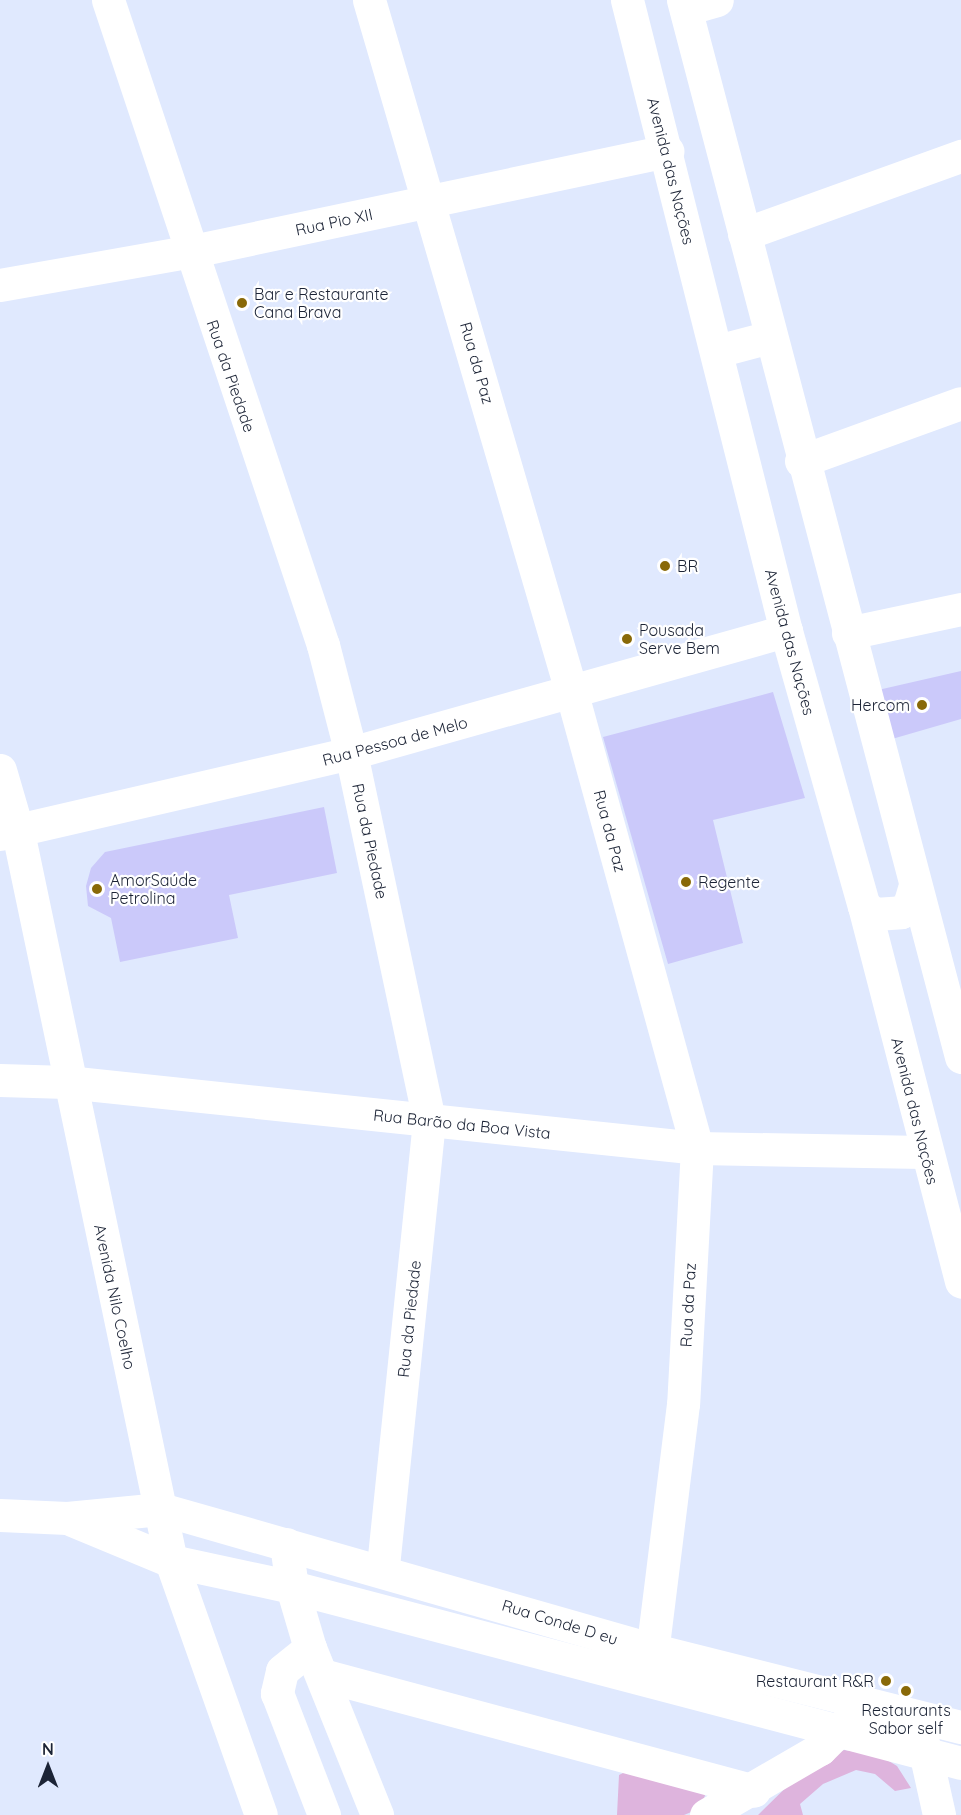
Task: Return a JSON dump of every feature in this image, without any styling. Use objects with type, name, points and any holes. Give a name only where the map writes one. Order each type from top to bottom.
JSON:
[{"type":"street","name":"Rua da Piedade","points":[[108,0],[188,252],[323,645],[351,753],[429,1121],[383,1569]]},
{"type":"street","name":"Rua da Paz","points":[[369,0],[430,202],[572,694],[697,1148],[683,1404],[654,1650],[648,1681]]},
{"type":"street","name":"Avenida das Nações","points":[[627,0],[667,151],[786,631],[864,906],[924,1152],[961,1282]]},
{"type":"street","points":[[717,0],[684,4],[801,461],[961,1057]]},
{"type":"street","name":"Rua Pio XII","points":[[0,285],[188,252],[667,151]]},
{"type":"street","points":[[744,234],[961,156]]},
{"type":"street","points":[[717,351],[770,338]]},
{"type":"street","points":[[801,461],[961,403]]},
{"type":"street","points":[[848,633],[961,609]]},
{"type":"street","name":"Rua Pessoa de Melo","points":[[9,833],[351,753],[572,694],[786,631]]},
{"type":"street","name":"Avenida Nilo Coelho","points":[[0,770],[9,833],[67,1082],[171,1561],[261,1815]]},
{"type":"street","points":[[864,906],[875,914],[902,912],[909,905],[915,885]]},
{"type":"street","name":"Rua Barão da Boa Vista","points":[[0,1080],[67,1082],[697,1148],[924,1152]]},
{"type":"street","points":[[0,1515],[67,1518],[161,1509]]},
{"type":"street","name":"Rua Conde D eu","points":[[161,1509],[383,1569],[654,1650],[961,1727]]},
{"type":"street","name":"Rua Conde D eu","points":[[67,1518],[171,1561],[292,1587],[961,1763]]},
{"type":"street","points":[[286,1544],[292,1587],[316,1662],[377,1815]]},
{"type":"street","points":[[324,1815],[277,1693],[282,1671],[316,1662],[754,1791]]},
{"type":"street","points":[[706,1815],[754,1791],[840,1732],[864,1703]]},
{"type":"street","points":[[916,1716],[927,1754],[939,1815]]},
{"type":"shaded area","points":[[844,1750],[879,1755],[897,1766],[911,1788],[895,1791],[875,1774],[856,1770],[823,1784],[800,1804],[803,1815],[758,1815],[813,1761]]},
{"type":"shaded area","points":[[631,1769],[649,1769],[664,1784],[682,1777],[706,1792],[701,1808],[684,1815],[617,1815],[619,1775]]},
{"type":"building","name":"Hercom","points":[[961,671],[961,719],[892,739],[878,690]]},
{"type":"building","name":"Regente","points":[[773,692],[805,798],[713,820],[743,943],[668,964],[603,737]]},
{"type":"building","points":[[324,807],[337,873],[229,895],[238,938],[120,962],[111,918],[88,906],[86,886],[91,868],[105,852]]},
{"type":"place","name":"Bar e Restaurante Cana Brava","points":[[242,303]]},
{"type":"place","name":"BR","points":[[665,566]]},
{"type":"place","name":"Pousada Serve Bem","points":[[627,639]]},
{"type":"place","name":"Hercom","points":[[922,705]]},
{"type":"place","name":"Regente","points":[[686,882]]},
{"type":"place","name":"AmorSaúde Petrolina","points":[[97,889]]},
{"type":"place","name":"Restaurant R&R","points":[[886,1681]]},
{"type":"place","name":"Restaurants Sabor self","points":[[906,1691]]}]
